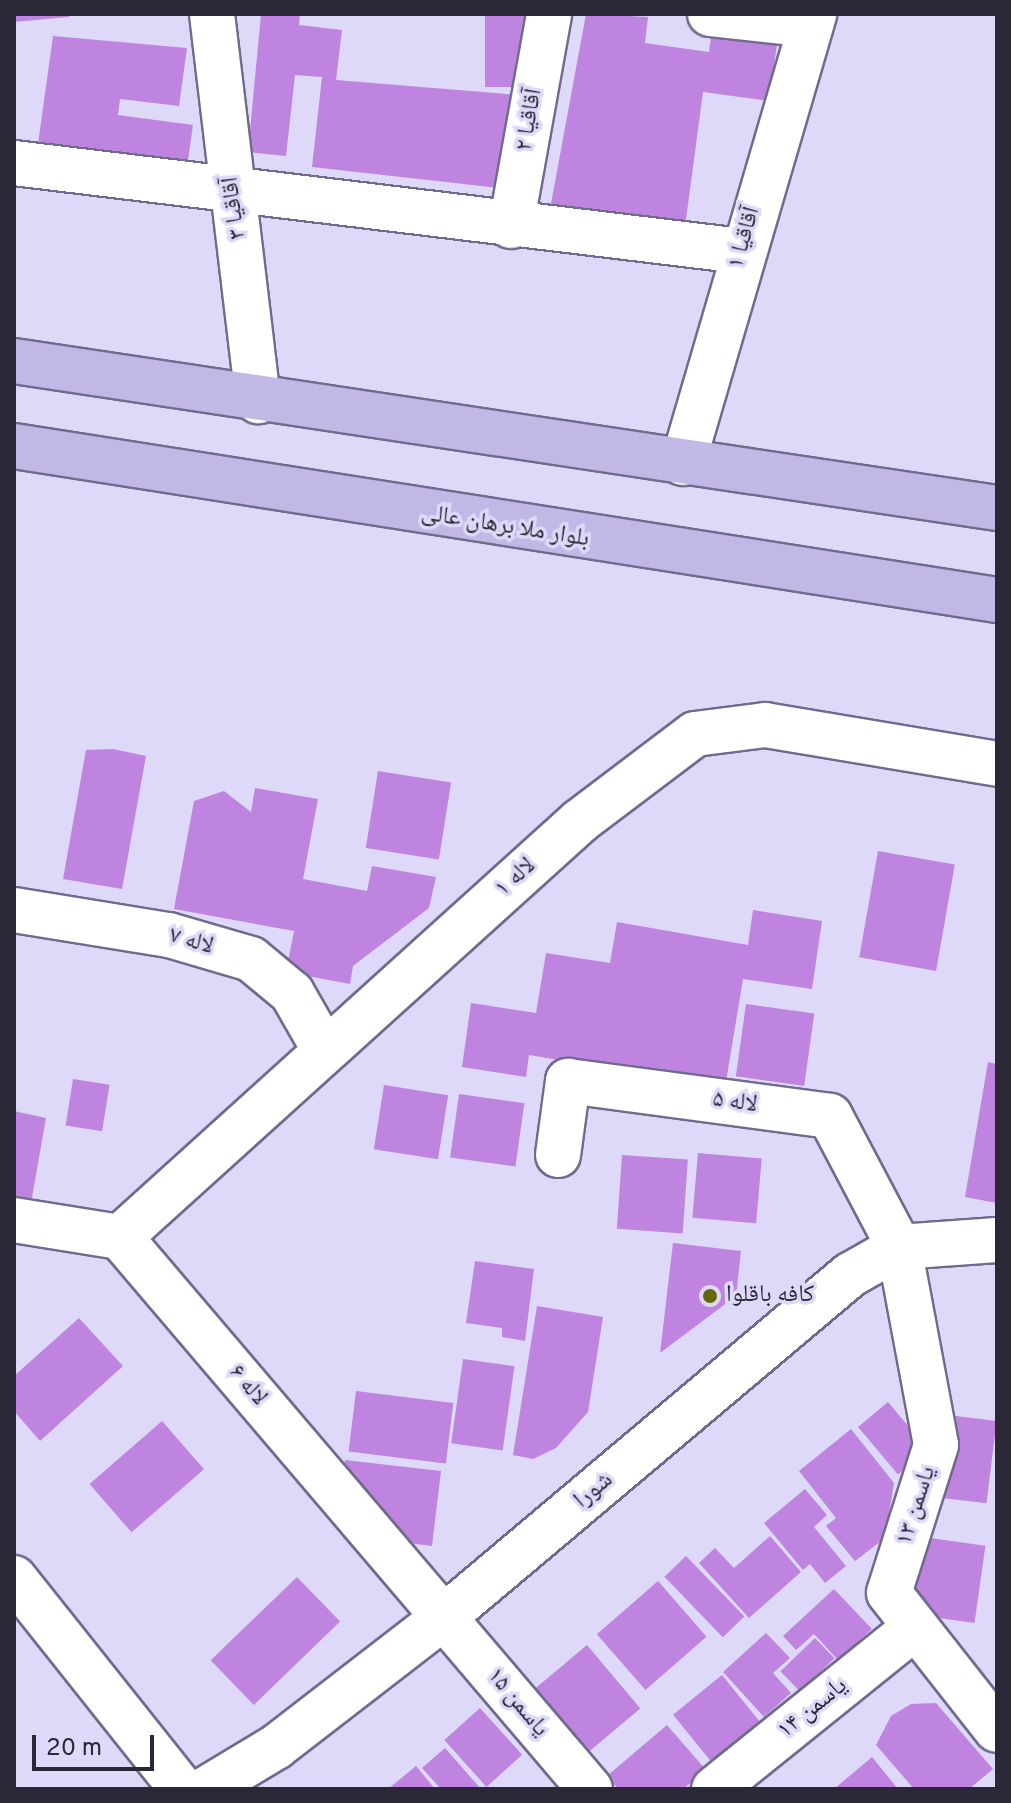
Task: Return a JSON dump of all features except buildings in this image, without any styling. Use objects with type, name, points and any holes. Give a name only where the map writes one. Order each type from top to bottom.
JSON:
[{"type":"main road","points":[[14,361],[258,401],[997,508]]},
{"type":"main road","name":"بلوار ملا برهان عالی","points":[[14,446],[997,600]]},
{"type":"street","name":"آقاقیا ۳","points":[[212,14],[258,401]]},
{"type":"street","name":"آقاقیا ۲","points":[[511,226],[549,14]]},
{"type":"street","points":[[710,14],[812,20]]},
{"type":"street","name":"آقاقیا ۱","points":[[683,463],[741,251],[812,20]]},
{"type":"street","points":[[14,163],[511,226],[741,251]]},
{"type":"street","name":"لاله ۱","points":[[120,1237],[324,1049],[580,821],[695,734],[765,725],[997,764]]},
{"type":"street","name":"لاله ۷","points":[[14,910],[169,935],[251,959],[292,993],[324,1049]]},
{"type":"street","name":"لاله ۵","points":[[558,1155],[568,1081],[830,1116],[899,1247]]},
{"type":"street","points":[[14,1220],[120,1237]]},
{"type":"street","name":"لاله ۶","points":[[120,1237],[444,1617]]},
{"type":"street","name":"شورا","points":[[206,1789],[276,1747],[444,1617],[850,1275],[899,1247],[997,1240]]},
{"type":"street","name":"یاسمن ۱۳","points":[[899,1247],[936,1445],[889,1593],[913,1629],[997,1730]]},
{"type":"street","points":[[14,1578],[182,1789]]},
{"type":"street","name":"یاسمن ۱۵","points":[[444,1617],[569,1782]]},
{"type":"street","name":"یاسمن ۱۴","points":[[714,1789],[913,1629]]},
{"type":"place","name":"کافه باقلوا","points":[[710,1296]]}]
